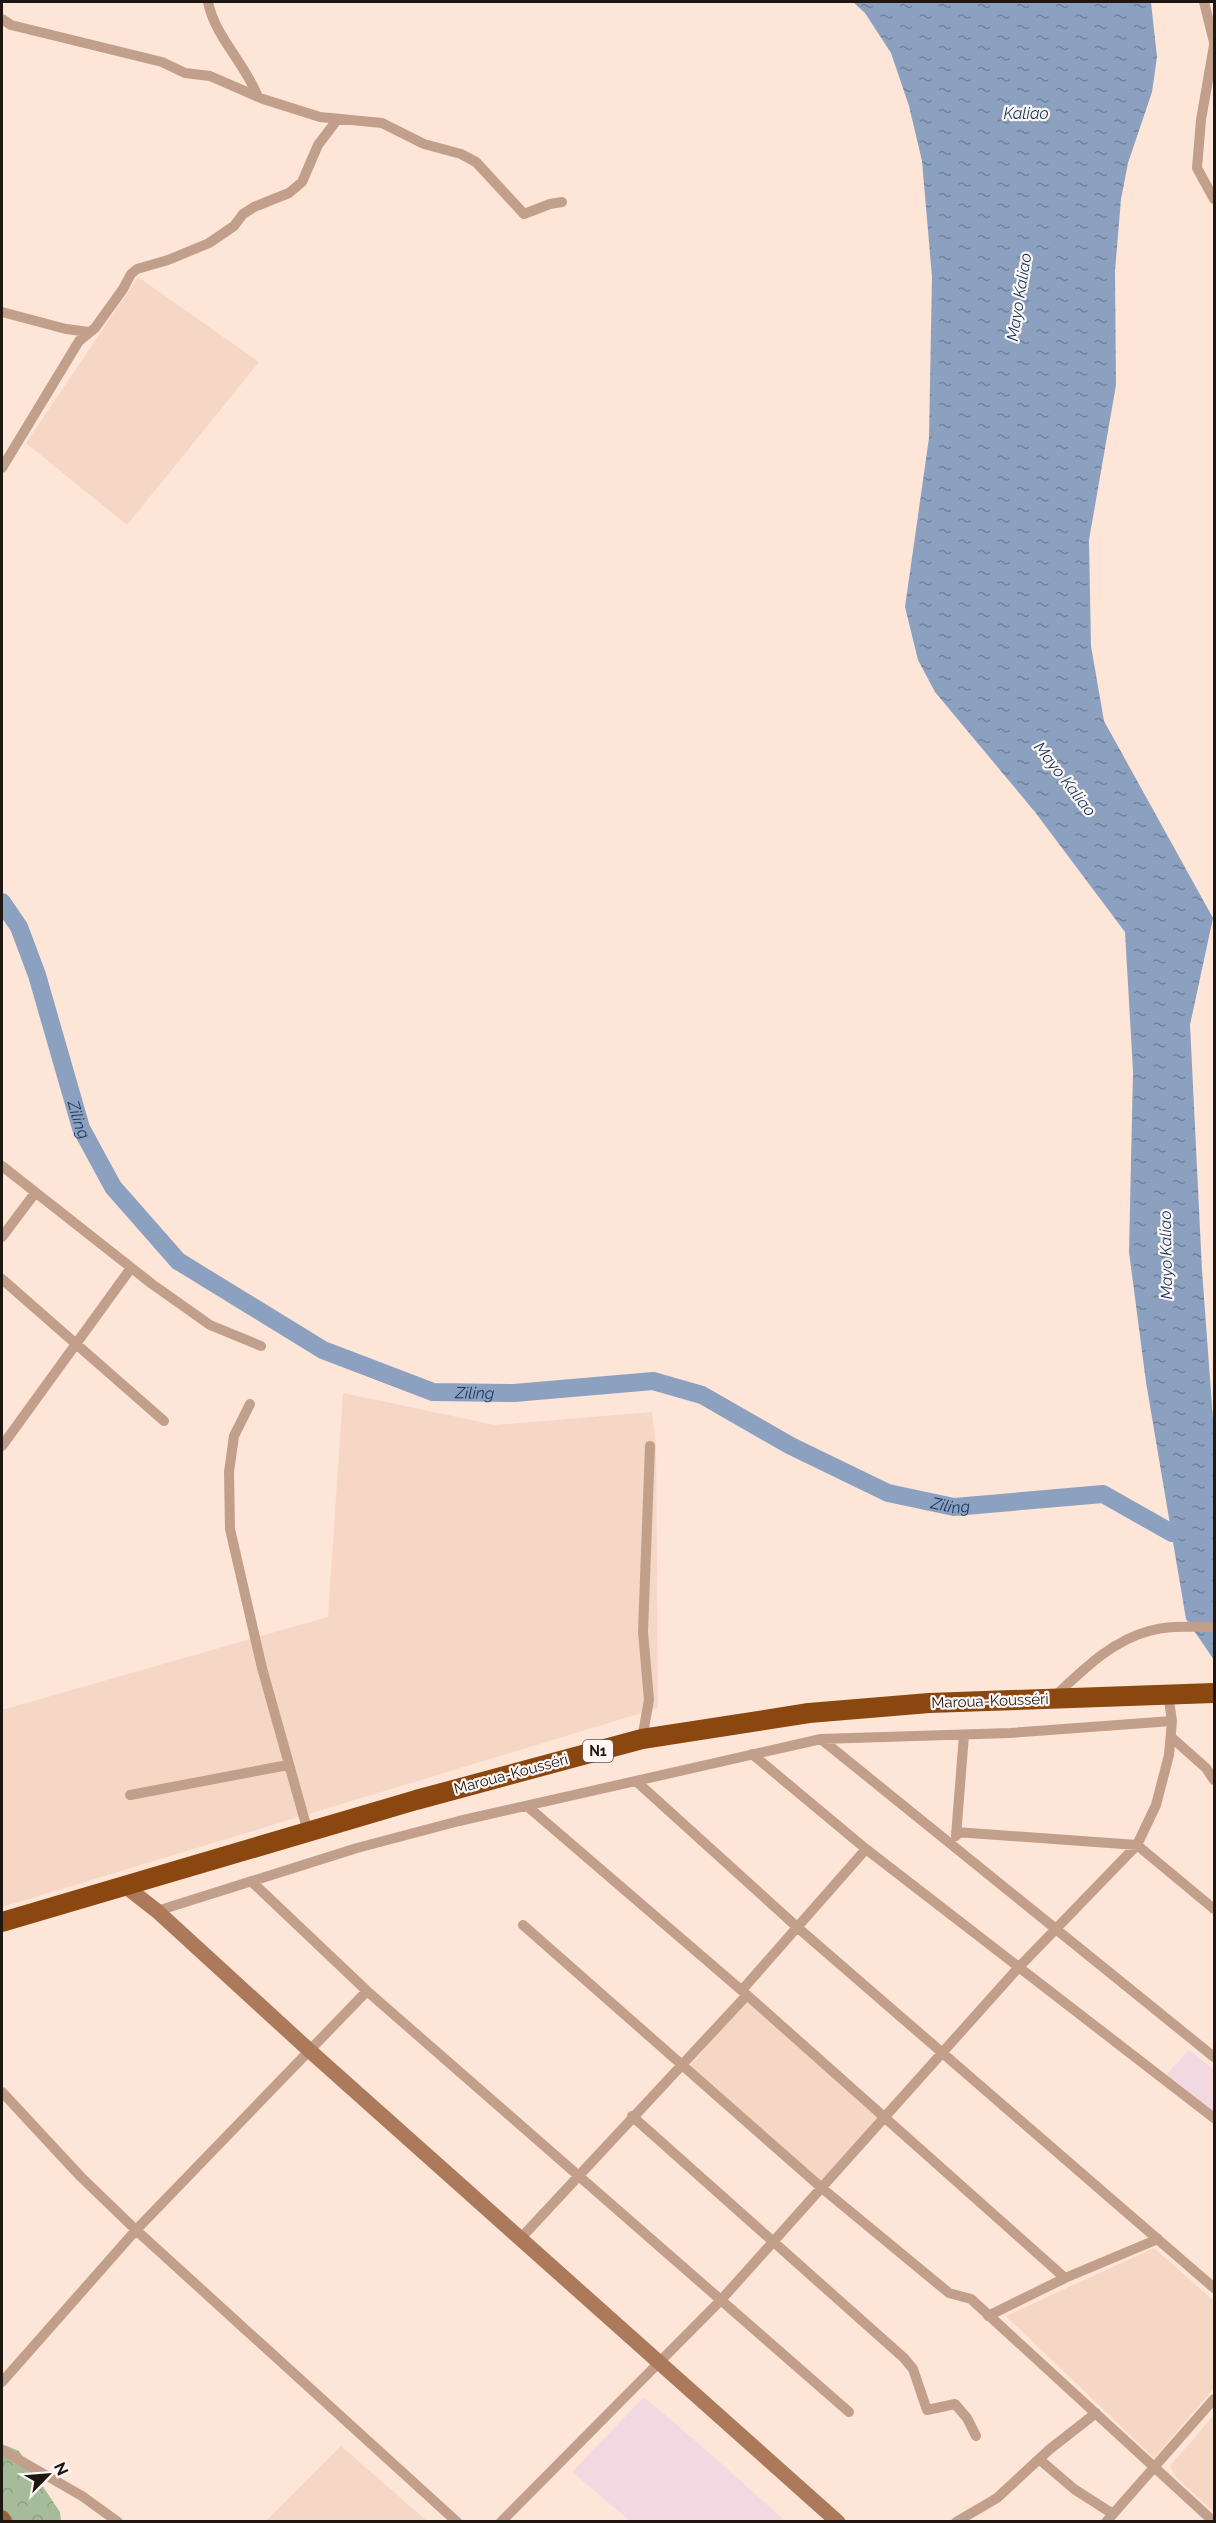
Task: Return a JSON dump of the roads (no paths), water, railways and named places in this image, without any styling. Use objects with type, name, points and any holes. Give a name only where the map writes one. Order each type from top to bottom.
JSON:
[{"type":"highway","name":"Maroua-Kousséri","points":[[2,1922],[308,1832],[642,1739],[809,1713],[939,1702],[1215,1693]]},
{"type":"street","points":[[208,2],[211,18],[248,73],[258,97]]},
{"type":"street","points":[[1204,2],[1215,44],[1201,120],[1197,168],[1215,199]]},
{"type":"street","points":[[2,20],[10,25],[162,62],[185,73],[210,76],[258,97],[320,117],[382,123],[424,144],[461,154],[477,162],[524,214],[562,202]]},
{"type":"street","points":[[2,468],[79,341],[108,312],[131,274],[137,269],[168,260],[209,243],[234,226],[243,214],[254,207],[289,193],[302,182],[318,145],[338,120]]},
{"type":"street","points":[[2,312],[66,329],[89,332]]},
{"type":"street","points":[[2,1166],[131,1268],[210,1325],[261,1346]]},
{"type":"street","points":[[2,1236],[35,1192]]},
{"type":"street","points":[[2,1446],[75,1342],[131,1268]]},
{"type":"street","points":[[2,1279],[164,1421]]},
{"type":"street","points":[[250,1404],[234,1436],[229,1472],[230,1529],[288,1765],[308,1832]]},
{"type":"street","points":[[642,1739],[649,1700],[643,1632],[650,1446]]},
{"type":"street","points":[[1052,1699],[1098,1656],[1149,1630],[1215,1627]]},
{"type":"street","points":[[501,2522],[721,2300],[1018,1968],[1137,1845],[1156,1806],[1169,1755],[1172,1721],[1168,1694]]},
{"type":"street","points":[[157,1911],[357,1848],[527,1806],[821,1739],[964,1735],[1172,1721]]},
{"type":"street","points":[[955,1846],[964,1735]]},
{"type":"street","points":[[1171,1737],[1206,1768],[1215,1780]]},
{"type":"street","points":[[821,1739],[1215,2057]]},
{"type":"street","points":[[752,1754],[866,1849],[1215,2118]]},
{"type":"street","points":[[130,1795],[288,1765]]},
{"type":"street","points":[[637,1782],[797,1927],[1215,2288]]},
{"type":"street","points":[[527,1806],[744,1992],[1065,2278]]},
{"type":"street","points":[[956,1832],[1137,1845],[1215,1909]]},
{"type":"street","points":[[520,2239],[681,2065],[866,1849]]},
{"type":"street","points":[[251,1881],[367,1991],[849,2412]]},
{"type":"street","points":[[125,1886],[157,1911],[310,2051],[838,2522]]},
{"type":"street","points":[[523,1925],[823,2188],[949,2293],[971,2299],[1214,2522]]},
{"type":"street","points":[[2,2382],[136,2230],[367,1991]]},
{"type":"street","points":[[2,2092],[81,2177],[136,2230],[457,2522]]},
{"type":"street","points":[[632,2116],[904,2358],[913,2369],[927,2410],[955,2404],[967,2418],[976,2436]]},
{"type":"street","points":[[988,2316],[1065,2278],[1158,2239]]},
{"type":"street","points":[[1039,2459],[1110,2518],[1215,2399]]},
{"type":"street","points":[[956,2522],[997,2498],[1039,2459],[1096,2413]]},
{"type":"street","points":[[2,2450],[82,2496],[118,2522]]},
{"type":"water","name":"Kaliao","points":[[853,2],[1151,2],[1157,57],[1152,92],[1128,163],[1121,199],[1115,271],[1116,385],[1089,540],[1091,646],[1104,721],[1213,918],[1190,1025],[1202,1270],[1214,1433],[1214,1660],[1186,1619],[1146,1382],[1129,1252],[1133,1071],[1125,932],[1035,812],[935,692],[918,660],[905,607],[929,438],[932,277],[922,161],[909,106],[891,53],[865,13]]},
{"type":"waterway","name":"Ziling","points":[[2,902],[19,927],[37,975],[81,1128],[113,1187],[178,1261],[323,1350],[433,1392],[514,1393],[653,1381],[702,1395],[791,1446],[888,1493],[954,1507],[1103,1494],[1172,1533]]},
{"type":"water label","name":"Mayo Kaliao","points":[[1019,297]]},
{"type":"water label","name":"Mayo Kaliao","points":[[1065,779]]},
{"type":"water label","name":"Mayo Kaliao","points":[[1166,1255]]}]
